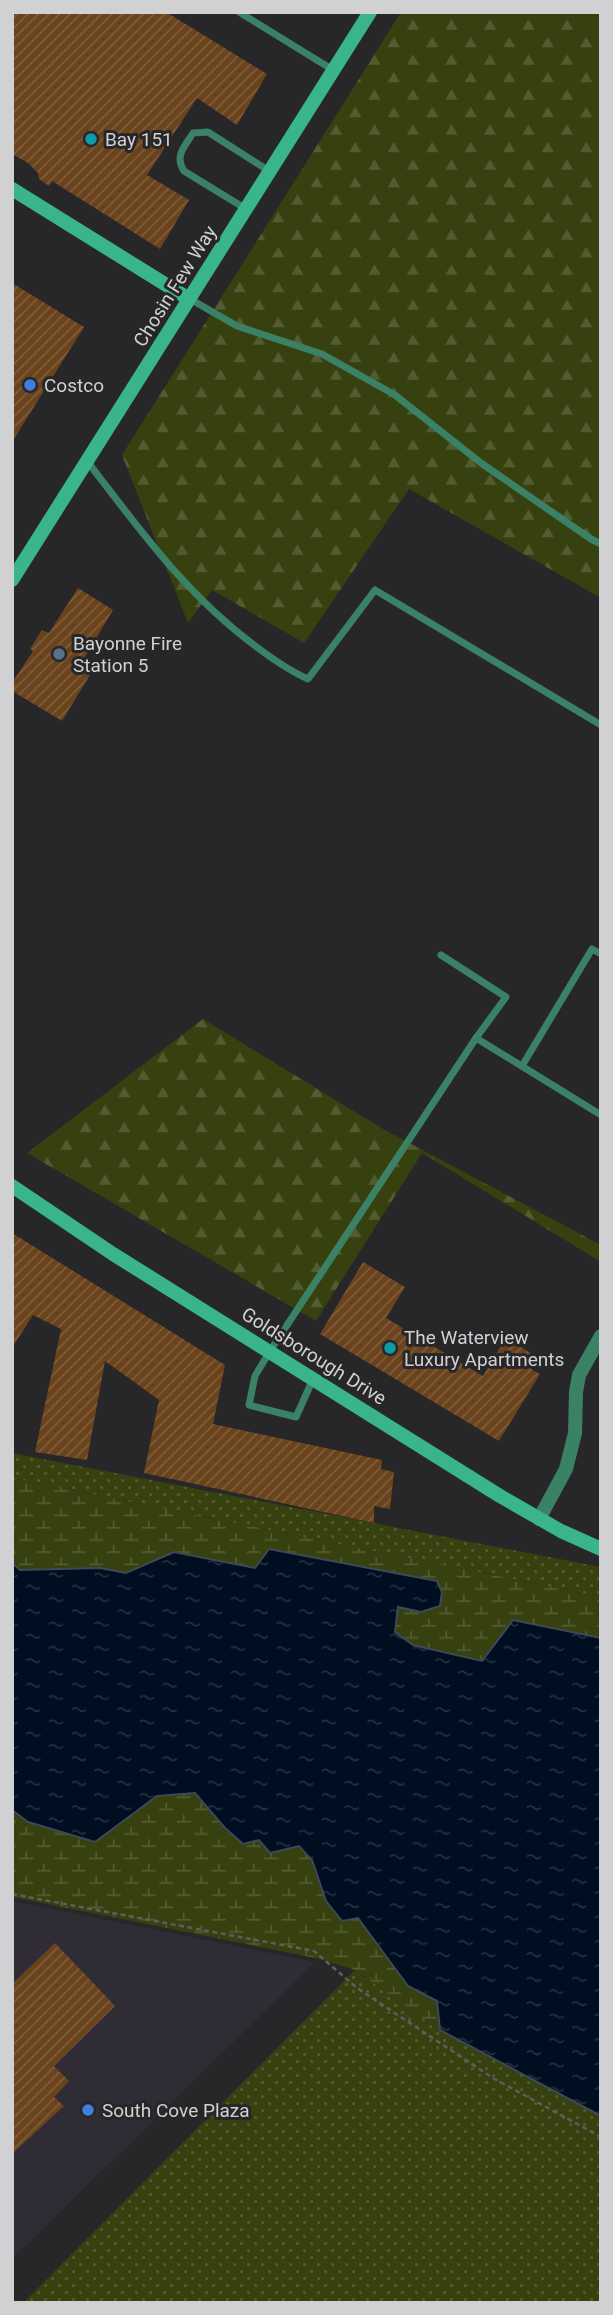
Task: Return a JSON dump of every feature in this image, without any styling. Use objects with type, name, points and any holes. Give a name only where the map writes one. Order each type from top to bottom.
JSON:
[{"type":"street","name":"Chosin Few Way","points":[[12,580],[370,12]]},
{"type":"street","points":[[12,188],[189,299]]},
{"type":"street","name":"Goldsborough Drive","points":[[12,1186],[113,1254],[313,1379],[539,1518],[601,1549]]},
{"type":"street","points":[[539,1518],[566,1469],[575,1433],[579,1375],[601,1336]]},
{"type":"lane","points":[[239,12],[333,71]]},
{"type":"lane","points":[[246,209],[184,171],[179,164],[179,155],[193,133],[208,132],[270,172]]},
{"type":"lane","points":[[189,299],[237,326],[322,354],[395,395],[481,463],[601,544]]},
{"type":"lane","points":[[87,461],[168,566],[229,626],[291,672],[308,680],[375,590],[601,725]]},
{"type":"lane","points":[[522,1066],[592,949],[601,954]]},
{"type":"lane","points":[[313,1379],[296,1417],[249,1405],[255,1376],[270,1351],[476,1038],[506,997],[441,955]]},
{"type":"lane","points":[[476,1038],[601,1115]]},
{"type":"path","points":[[12,1894],[314,1951],[357,1988],[493,2078],[601,2137]]},
{"type":"shaded area","name":"South Cove Plaza","points":[[12,1901],[315,1962],[12,2259]]},
{"type":"green space","points":[[401,12],[601,12],[601,598],[409,489],[304,643],[212,590],[188,623],[122,455]]},
{"type":"green space","points":[[203,1019],[383,1129],[601,1245],[601,1262],[422,1153],[316,1321],[27,1153]]},
{"type":"green space","points":[[12,1453],[601,1567],[601,1597],[12,1478]]},
{"type":"green space","points":[[12,1478],[601,1597],[601,1638],[513,1620],[482,1661],[413,1645],[395,1632],[398,1606],[421,1612],[437,1581],[270,1549],[255,1568],[174,1552],[126,1573],[100,1568],[20,1570],[12,1563]]},
{"type":"green space","points":[[195,1793],[225,1828],[259,1840],[270,1853],[299,1846],[312,1860],[327,1901],[358,1918],[408,1986],[437,2001],[440,2030],[355,1970],[320,1959],[12,1897],[12,1810],[28,1822],[95,1842],[157,1796]]},
{"type":"green space","points":[[355,1970],[440,2030],[601,2116],[601,2303],[23,2303]]},
{"type":"water","points":[[269,1549],[437,1581],[442,1592],[440,1606],[421,1612],[398,1607],[395,1632],[413,1645],[482,1661],[513,1620],[601,1638],[601,2116],[440,2030],[437,2001],[408,1986],[358,1918],[342,1921],[326,1901],[312,1860],[299,1846],[270,1853],[259,1840],[243,1844],[225,1828],[195,1793],[157,1796],[95,1842],[28,1822],[12,1810],[12,1563],[20,1570],[100,1568],[126,1573],[174,1552],[255,1568]]},
{"type":"building","name":"Bay 151","points":[[12,12],[166,12],[267,74],[237,125],[197,98],[147,175],[189,200],[160,249],[52,181],[49,186],[39,179],[38,173],[28,163],[12,154]]},
{"type":"building","name":"Costco","points":[[12,283],[84,327],[12,442]]},
{"type":"building","name":"Bayonne Fire Station 5","points":[[78,588],[113,610],[85,657],[96,665],[62,721],[12,691],[12,683],[33,651],[30,649],[42,630],[49,633]]},
{"type":"building","points":[[12,1233],[225,1365],[213,1424],[382,1460],[381,1469],[394,1472],[390,1509],[374,1506],[374,1523],[144,1473],[159,1400],[105,1361],[87,1460],[35,1452],[61,1329],[33,1315],[12,1348]]},
{"type":"building","name":"The Waterview Luxury Apartments","points":[[363,1262],[405,1287],[386,1318],[483,1376],[506,1338],[539,1358],[532,1370],[540,1374],[499,1441],[320,1334]]},
{"type":"building","points":[[55,1943],[115,2006],[54,2066],[69,2081],[54,2097],[64,2106],[12,2154],[12,1984]]},
{"type":"place","name":"Bay 151","points":[[91,139]]},
{"type":"place","name":"Costco","points":[[30,385]]},
{"type":"place","name":"Bayonne Fire Station 5","points":[[59,654]]},
{"type":"place","name":"The Waterview Luxury Apartments","points":[[390,1348]]},
{"type":"place","name":"South Cove Plaza","points":[[88,2110]]}]
